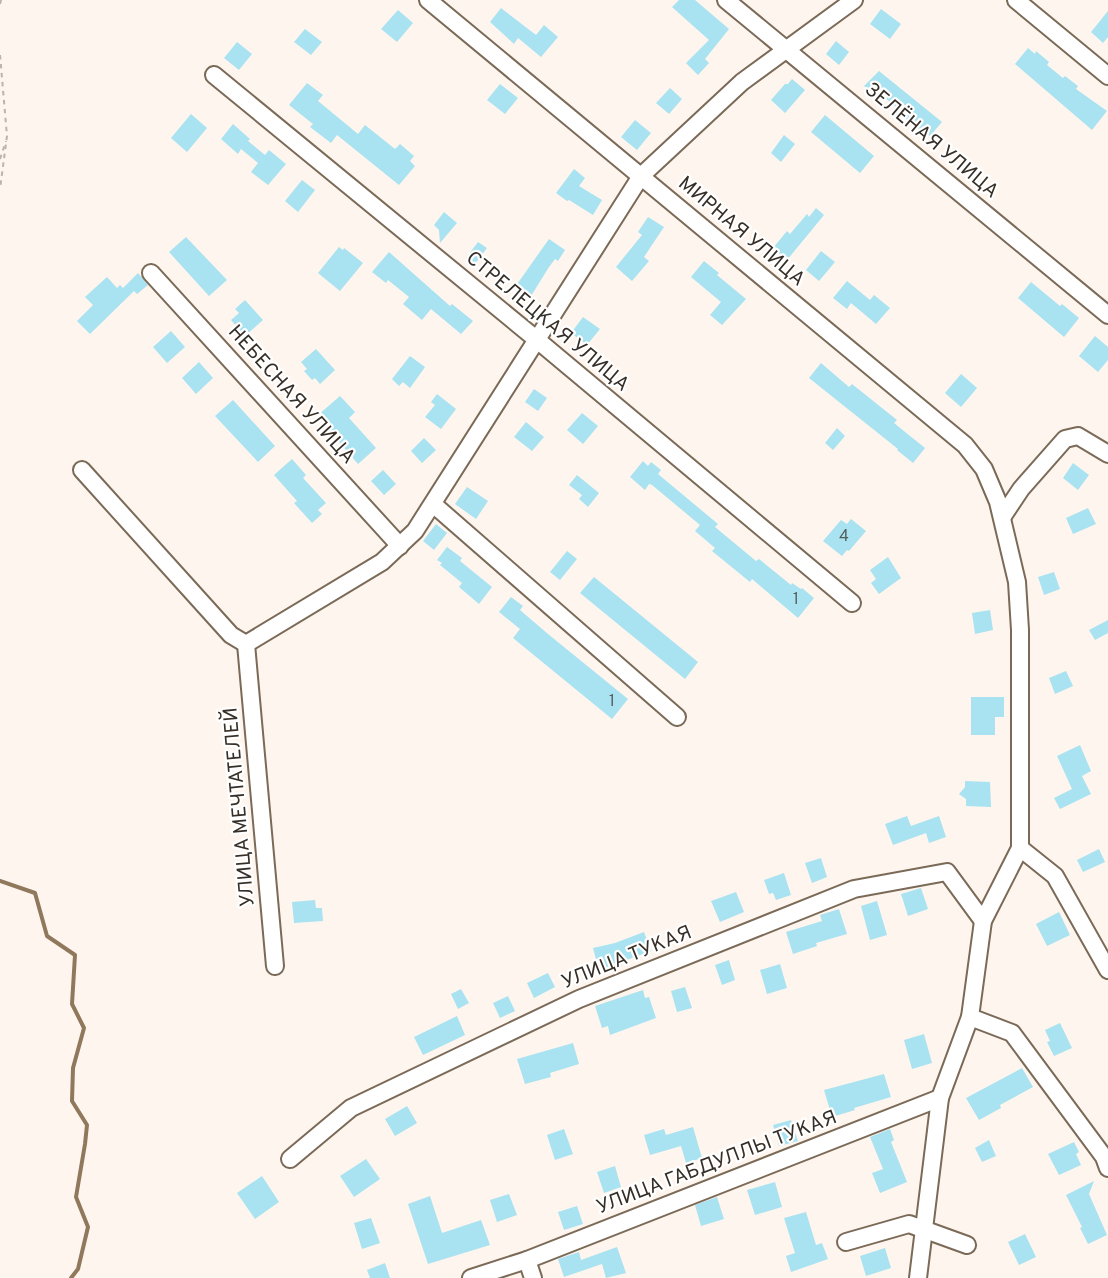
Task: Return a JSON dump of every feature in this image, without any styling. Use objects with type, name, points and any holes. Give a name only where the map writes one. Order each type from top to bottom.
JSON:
[{"type":"street","name":"МИРНАЯ УЛИЦА","points":[[428,0],[965,446],[984,470],[1003,516],[1017,582],[1020,630],[1020,848]]},
{"type":"street","name":"ЗЕЛЁНАЯ УЛИЦА","points":[[726,0],[1108,315]]},
{"type":"street","points":[[82,470],[231,635],[246,644],[382,562],[415,531],[434,504],[536,339],[641,176],[742,82],[854,0]]},
{"type":"street","points":[[1016,0],[1108,76]]},
{"type":"street","name":"СТРЕЛЕЦКАЯ УЛИЦА","points":[[214,75],[536,339],[852,603]]},
{"type":"street","name":"НЕБЕСНАЯ УЛИЦА","points":[[151,273],[400,546]]},
{"type":"street","points":[[1003,516],[1021,489],[1065,439],[1078,436],[1108,454]]},
{"type":"street","points":[[434,504],[677,717]]},
{"type":"street","name":"УЛИЦА МЕЧТАТЕЛЕЙ","points":[[246,644],[275,966]]},
{"type":"street","points":[[918,1278],[922,1228],[940,1098],[970,1017],[983,921],[1020,848],[1055,876],[1108,970]]},
{"type":"street","name":"УЛИЦА ТУКАЯ","points":[[290,1159],[351,1108],[579,999],[854,889],[947,872],[983,921]]},
{"type":"street","points":[[970,1017],[1012,1033],[1104,1158],[1108,1168]]},
{"type":"street","name":"УЛИЦА ГАБДУЛЛЫ ТУКАЯ","points":[[471,1278],[527,1260],[940,1098]]},
{"type":"street","points":[[846,1242],[909,1224],[967,1245]]},
{"type":"street","points":[[527,1260],[533,1278]]},
{"type":"path","points":[[0,4],[1,0]]},
{"type":"path","points":[[0,55],[7,136],[0,189]]},
{"type":"path","points":[[0,159],[7,136]]},
{"type":"building","points":[[679,0],[695,0],[729,29],[705,59],[709,63],[698,75],[686,63],[709,40],[672,7]]},
{"type":"building","points":[[501,8],[536,35],[544,25],[558,37],[541,57],[518,38],[514,44],[490,22]]},
{"type":"building","points":[[881,9],[901,24],[890,39],[870,24]]},
{"type":"building","points":[[398,10],[413,23],[397,42],[381,29]]},
{"type":"building","points":[[1108,11],[1108,37],[1103,43],[1091,32]]},
{"type":"building","points":[[305,29],[322,42],[311,55],[294,42]]},
{"type":"building","points":[[836,41],[849,52],[839,65],[826,54]]},
{"type":"building","points":[[237,42],[252,54],[239,70],[224,58]]},
{"type":"building","points":[[1028,48],[1035,54],[1036,51],[1049,62],[1047,65],[1063,78],[1065,76],[1078,86],[1076,89],[1107,111],[1092,130],[1015,64]]},
{"type":"building","points":[[879,71],[942,122],[930,136],[924,131],[922,133],[898,112],[900,110],[878,92],[875,95],[864,86]]},
{"type":"building","points":[[792,79],[805,90],[785,113],[771,100]]},
{"type":"building","points":[[307,83],[323,95],[318,101],[358,134],[365,125],[395,149],[400,144],[414,156],[410,161],[415,166],[399,185],[337,135],[331,143],[310,127],[313,124],[289,105]]},
{"type":"building","points":[[500,84],[518,98],[505,114],[487,100]]},
{"type":"building","points":[[670,88],[682,99],[669,114],[656,103]]},
{"type":"building","points":[[191,114],[207,128],[187,152],[171,138]]},
{"type":"building","points":[[825,115],[874,156],[860,173],[811,132]]},
{"type":"building","points":[[635,120],[651,133],[637,150],[621,137]]},
{"type":"building","points":[[233,124],[265,155],[269,150],[286,164],[268,185],[251,172],[258,163],[241,149],[238,154],[221,139]]},
{"type":"building","points":[[784,135],[795,144],[781,162],[771,153]]},
{"type":"building","points":[[574,169],[585,178],[579,186],[602,200],[593,215],[556,193]]},
{"type":"building","points":[[302,180],[315,190],[298,212],[285,201]]},
{"type":"building","points":[[816,208],[824,215],[787,260],[773,248],[787,231],[790,234],[807,214],[809,217]]},
{"type":"building","points":[[444,212],[457,223],[440,243],[439,230],[434,225]]},
{"type":"building","points":[[648,217],[664,227],[644,257],[649,261],[632,281],[616,267],[642,235],[638,232]]},
{"type":"building","points":[[186,237],[227,280],[209,296],[169,252]]},
{"type":"building","points":[[549,239],[565,250],[558,261],[555,259],[549,267],[531,296],[515,287]]},
{"type":"building","points":[[478,242],[487,248],[475,264],[466,258]]},
{"type":"building","points":[[339,247],[343,250],[344,248],[363,263],[340,291],[318,273]]},
{"type":"building","points":[[821,251],[835,262],[819,281],[806,270]]},
{"type":"building","points":[[389,252],[450,306],[452,304],[473,321],[461,334],[431,309],[422,320],[403,304],[409,297],[388,280],[386,283],[372,272]]},
{"type":"building","points":[[704,261],[746,299],[722,325],[710,315],[721,302],[691,277]]},
{"type":"building","points":[[138,273],[148,285],[137,294],[134,291],[90,334],[77,321],[93,305],[85,297],[107,277],[117,288],[120,285],[123,288]]},
{"type":"building","points":[[847,281],[870,300],[874,295],[890,308],[876,324],[851,303],[847,309],[833,298]]},
{"type":"building","points":[[1031,282],[1079,318],[1064,337],[1018,298]]},
{"type":"building","points":[[245,300],[263,320],[245,336],[231,320],[239,313],[235,309]]},
{"type":"building","points":[[583,317],[600,329],[587,345],[571,333]]},
{"type":"building","points":[[171,331],[185,347],[167,363],[153,347]]},
{"type":"building","points":[[1095,336],[1108,347],[1108,360],[1098,372],[1079,356]]},
{"type":"building","points":[[316,349],[335,370],[320,384],[315,378],[312,380],[304,371],[307,369],[301,362]]},
{"type":"building","points":[[410,356],[425,367],[410,388],[403,382],[399,386],[392,379]]},
{"type":"building","points":[[199,362],[213,378],[196,394],[182,378]]},
{"type":"building","points":[[821,363],[849,387],[852,384],[897,420],[894,423],[925,448],[913,463],[809,378]]},
{"type":"building","points":[[961,374],[977,388],[961,407],[945,393]]},
{"type":"building","points":[[534,389],[547,398],[538,411],[525,402]]},
{"type":"building","points":[[437,394],[456,409],[441,429],[425,417],[435,405],[431,402]]},
{"type":"building","points":[[340,396],[355,412],[349,418],[376,448],[358,464],[317,416]]},
{"type":"building","points":[[233,400],[275,446],[258,462],[215,416]]},
{"type":"building","points":[[582,413],[598,426],[583,444],[567,430]]},
{"type":"building","points":[[526,422],[544,437],[532,451],[514,437]]},
{"type":"building","points":[[837,428],[845,436],[833,450],[825,443]]},
{"type":"building","points":[[424,438],[436,450],[422,463],[411,451]]},
{"type":"building","points":[[292,459],[306,475],[303,478],[326,503],[318,510],[322,514],[312,523],[294,503],[297,501],[274,475]]},
{"type":"building","points":[[643,461],[648,466],[651,462],[661,470],[658,474],[718,524],[715,527],[756,561],[759,559],[791,585],[792,583],[802,588],[814,598],[798,618],[752,579],[750,582],[712,551],[715,548],[695,531],[700,525],[652,485],[649,484],[645,490],[630,477]]},
{"type":"building","points":[[1073,463],[1089,475],[1078,490],[1063,478]]},
{"type":"building","points":[[383,470],[396,484],[384,495],[371,481]]},
{"type":"building","points":[[577,475],[599,493],[588,507],[579,499],[582,495],[569,485]]},
{"type":"building","points":[[467,487],[488,501],[476,519],[455,504]]},
{"type":"building","points":[[1088,508],[1096,524],[1073,534],[1066,518]]},
{"type":"building","points":[[851,519],[866,531],[842,556],[823,541],[841,520],[847,524]]},
{"type":"building","points":[[436,524],[447,533],[434,550],[423,541]]},
{"type":"building","points":[[447,547],[462,558],[460,561],[492,587],[479,604],[459,587],[462,583],[437,560]]},
{"type":"building","points":[[567,551],[577,559],[560,580],[550,572]]},
{"type":"building","points":[[888,557],[901,578],[879,594],[871,583],[876,579],[870,570]]},
{"type":"building","points":[[1054,572],[1060,589],[1044,595],[1038,577]]},
{"type":"building","points":[[594,577],[698,662],[685,679],[580,593]]},
{"type":"building","points":[[511,597],[523,606],[520,610],[628,699],[612,719],[513,638],[520,629],[499,612]]},
{"type":"building","points":[[990,610],[993,630],[975,634],[972,613]]},
{"type":"building","points":[[1108,620],[1108,633],[1095,640],[1089,630]]},
{"type":"building","points":[[1066,671],[1073,686],[1055,694],[1049,678]]},
{"type":"building","points":[[971,697],[1004,697],[1004,717],[995,717],[995,735],[971,735]]},
{"type":"building","points":[[1080,745],[1091,771],[1082,776],[1091,794],[1060,809],[1054,798],[1072,789],[1057,756]]},
{"type":"building","points":[[965,781],[990,782],[991,807],[966,806],[966,799],[959,794],[965,787]]},
{"type":"building","points":[[907,816],[911,826],[939,816],[946,837],[929,843],[926,833],[893,845],[885,824]]},
{"type":"building","points":[[1099,849],[1105,862],[1083,872],[1077,860]]},
{"type":"building","points":[[821,858],[827,877],[812,883],[805,863]]},
{"type":"building","points":[[784,873],[791,895],[776,900],[773,893],[769,894],[764,880]]},
{"type":"building","points":[[921,888],[928,909],[908,916],[901,894]]},
{"type":"building","points":[[736,892],[744,912],[720,922],[711,901]]},
{"type":"building","points":[[315,900],[316,908],[322,908],[323,921],[294,923],[292,902]]},
{"type":"building","points":[[877,901],[887,935],[870,940],[861,906]]},
{"type":"building","points":[[839,909],[847,934],[816,943],[817,946],[793,954],[786,932],[822,921],[820,915]]},
{"type":"building","points":[[1059,912],[1070,935],[1047,946],[1036,924]]},
{"type":"building","points":[[644,932],[651,951],[621,962],[622,965],[599,971],[593,948],[615,943]]},
{"type":"building","points":[[729,960],[735,980],[722,985],[715,965]]},
{"type":"building","points":[[780,964],[787,988],[767,994],[760,970]]},
{"type":"building","points":[[548,973],[555,987],[534,998],[527,983]]},
{"type":"building","points":[[685,987],[692,1008],[677,1012],[671,991]]},
{"type":"building","points":[[461,989],[469,1003],[458,1009],[451,994]]},
{"type":"building","points":[[643,990],[645,998],[649,997],[656,1018],[610,1035],[608,1026],[602,1028],[595,1006]]},
{"type":"building","points":[[508,996],[515,1011],[500,1018],[493,1003]]},
{"type":"building","points":[[457,1016],[465,1035],[423,1055],[414,1037]]},
{"type":"building","points":[[1060,1023],[1072,1048],[1054,1056],[1047,1042],[1050,1041],[1045,1030]]},
{"type":"building","points":[[924,1034],[932,1063],[912,1069],[904,1040]]},
{"type":"building","points":[[573,1043],[579,1064],[550,1073],[551,1077],[525,1084],[517,1059]]},
{"type":"building","points":[[1022,1068],[1033,1087],[1000,1105],[1001,1108],[979,1120],[966,1098]]},
{"type":"building","points":[[884,1074],[891,1097],[832,1117],[824,1090]]},
{"type":"building","points":[[407,1106],[417,1123],[395,1136],[385,1119]]},
{"type":"building","points":[[791,1120],[798,1141],[779,1146],[773,1125]]},
{"type":"building","points":[[693,1127],[702,1158],[686,1163],[681,1146],[650,1155],[644,1135],[664,1129],[666,1135]]},
{"type":"building","points":[[564,1129],[573,1154],[555,1160],[547,1135]]},
{"type":"building","points":[[890,1129],[894,1140],[891,1142],[907,1182],[880,1193],[872,1173],[883,1169],[870,1137]]},
{"type":"building","points":[[989,1140],[996,1156],[982,1162],[975,1148]]},
{"type":"building","points":[[1074,1142],[1079,1152],[1076,1154],[1081,1165],[1059,1175],[1048,1154]]},
{"type":"building","points":[[366,1159],[380,1179],[354,1197],[340,1176]]},
{"type":"building","points":[[615,1166],[621,1187],[604,1193],[597,1172]]},
{"type":"building","points":[[262,1176],[279,1202],[255,1219],[237,1193]]},
{"type":"building","points":[[1094,1181],[1089,1194],[1107,1235],[1088,1244],[1066,1195]]},
{"type":"building","points":[[775,1182],[782,1207],[755,1215],[747,1190]]},
{"type":"building","points":[[509,1194],[517,1215],[497,1222],[490,1200]]},
{"type":"building","points":[[430,1196],[442,1233],[481,1220],[490,1245],[428,1264],[408,1204]]},
{"type":"building","points":[[717,1197],[724,1219],[701,1226],[695,1205]]},
{"type":"building","points":[[577,1206],[583,1224],[564,1230],[558,1212]]},
{"type":"building","points":[[806,1212],[816,1245],[822,1243],[828,1259],[791,1272],[786,1256],[795,1253],[784,1218]]},
{"type":"building","points":[[371,1218],[380,1243],[362,1249],[354,1223]]},
{"type":"building","points":[[1025,1234],[1036,1257],[1019,1265],[1008,1242]]},
{"type":"building","points":[[617,1247],[626,1273],[606,1278],[602,1264],[564,1277],[558,1259],[579,1252],[581,1260]]},
{"type":"building","points":[[885,1248],[891,1268],[866,1276],[860,1256]]},
{"type":"building","points":[[385,1263],[390,1278],[370,1278],[367,1270]]},
{"type":"waterway","points":[[0,881],[35,893],[47,936],[75,955],[72,1004],[84,1028],[73,1068],[72,1101],[87,1125],[76,1197],[88,1227],[78,1269],[71,1278]]}]
